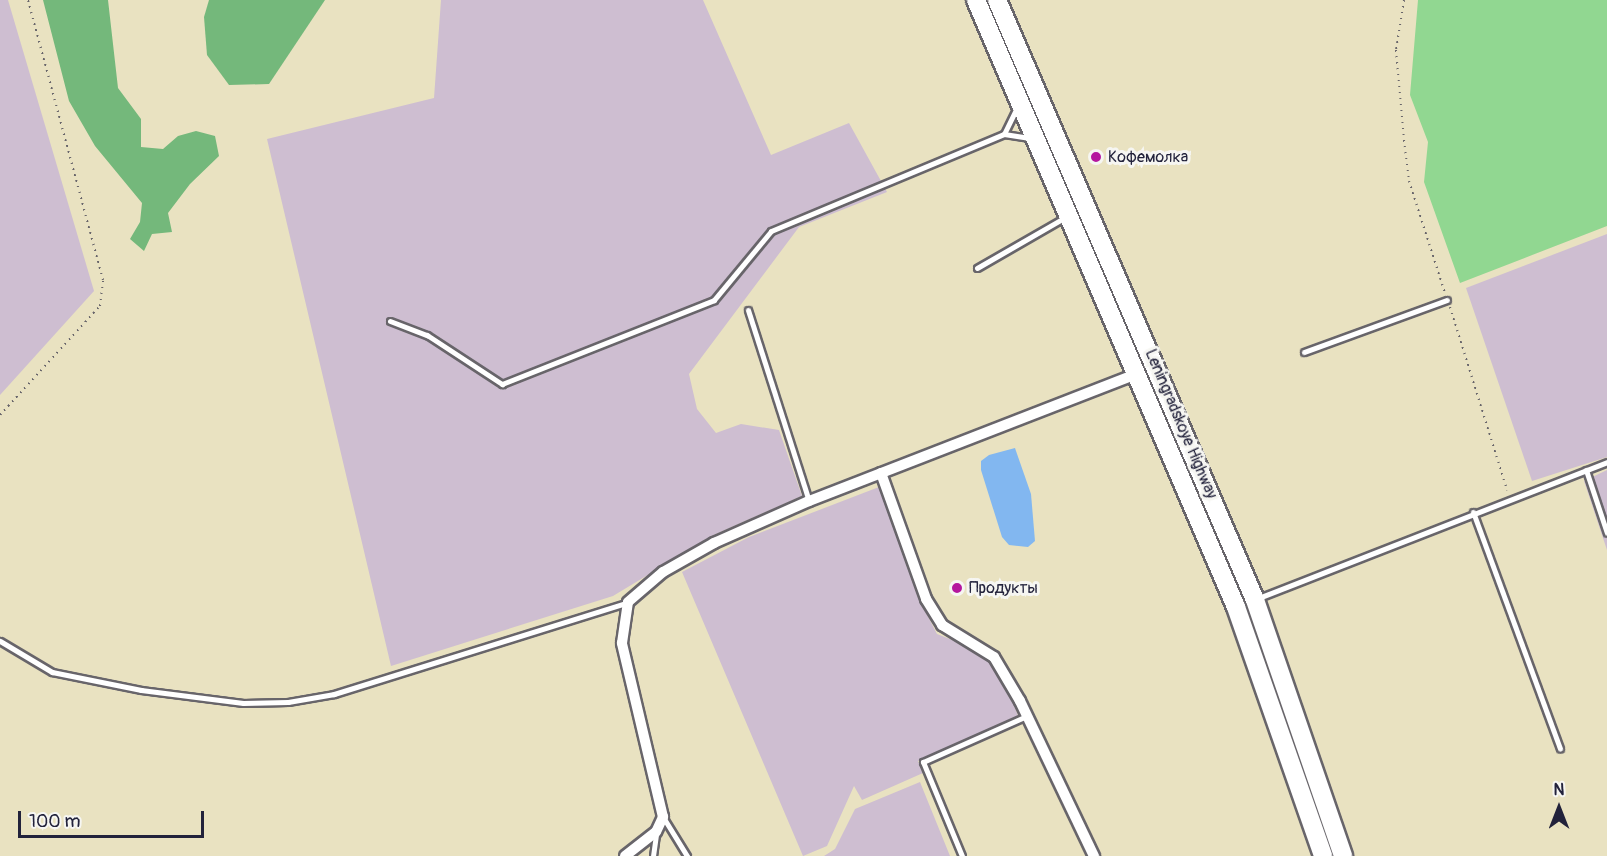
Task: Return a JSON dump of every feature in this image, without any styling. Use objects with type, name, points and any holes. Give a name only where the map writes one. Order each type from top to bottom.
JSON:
[{"type":"highway","name":"Leningradskoye Highway","points":[[976,0],[1236,607],[1323,856]]},
{"type":"highway","name":"Leningradskoye Highway","points":[[997,0],[1255,600],[1343,856]]},
{"type":"street","points":[[625,856],[656,832],[663,817],[622,643],[628,602],[663,572],[683,560],[809,501],[1136,374]]},
{"type":"street","points":[[881,473],[926,599],[942,625],[994,657],[1027,716],[1094,856]]},
{"type":"lane","points":[[1004,134],[1018,96]]},
{"type":"lane","points":[[390,321],[427,335],[502,384],[714,300],[771,231],[1004,134],[1037,141]]},
{"type":"lane","points":[[977,268],[1068,215]]},
{"type":"lane","points":[[1304,352],[1447,300]]},
{"type":"lane","points":[[748,310],[809,501]]},
{"type":"lane","points":[[1255,600],[1473,512],[1607,462]]},
{"type":"lane","points":[[1586,470],[1607,533]]},
{"type":"lane","points":[[1473,512],[1560,748]]},
{"type":"lane","points":[[0,641],[52,672],[243,704],[288,702],[334,694],[628,602]]},
{"type":"lane","points":[[962,856],[923,762],[1027,716]]},
{"type":"lane","points":[[663,817],[687,856]]},
{"type":"lane","points":[[653,856],[656,832]]},
{"type":"path","points":[[0,415],[100,306],[103,280],[28,0]]},
{"type":"path","points":[[1404,0],[1396,50],[1409,181],[1510,498]]},
{"type":"shaded area","points":[[0,0],[8,0],[94,291],[0,395]]},
{"type":"shaded area","points":[[441,0],[703,0],[771,155],[849,123],[887,192],[799,227],[689,374],[697,409],[716,433],[741,424],[779,430],[802,496],[714,535],[613,596],[391,666],[267,139],[434,98]]},
{"type":"shaded area","points":[[1607,234],[1607,457],[1532,481],[1466,288]]},
{"type":"shaded area","points":[[1607,470],[1607,550],[1584,481]]},
{"type":"shaded area","points":[[879,487],[918,597],[937,634],[983,652],[1006,684],[1019,718],[918,761],[923,773],[862,800],[854,786],[827,846],[803,856],[682,572],[749,537]]},
{"type":"shaded area","points":[[920,782],[950,856],[824,856],[835,849],[855,809]]},
{"type":"green space","points":[[43,0],[108,0],[118,88],[141,119],[141,147],[163,149],[178,136],[196,131],[215,136],[219,156],[190,184],[168,213],[172,232],[152,234],[144,251],[130,239],[140,222],[142,203],[95,146],[69,101]]},
{"type":"green space","points":[[209,0],[325,0],[269,84],[229,85],[207,55],[204,17]]},
{"type":"green space","points":[[1418,0],[1607,0],[1607,226],[1460,283],[1424,182],[1428,142],[1410,95]]},
{"type":"water","points":[[1015,448],[1031,494],[1035,541],[1028,547],[1009,545],[1002,537],[981,470],[981,461],[989,455]]},
{"type":"place","name":"Кофемолка","points":[[1096,157]]},
{"type":"place","name":"Продукты","points":[[957,588]]}]
